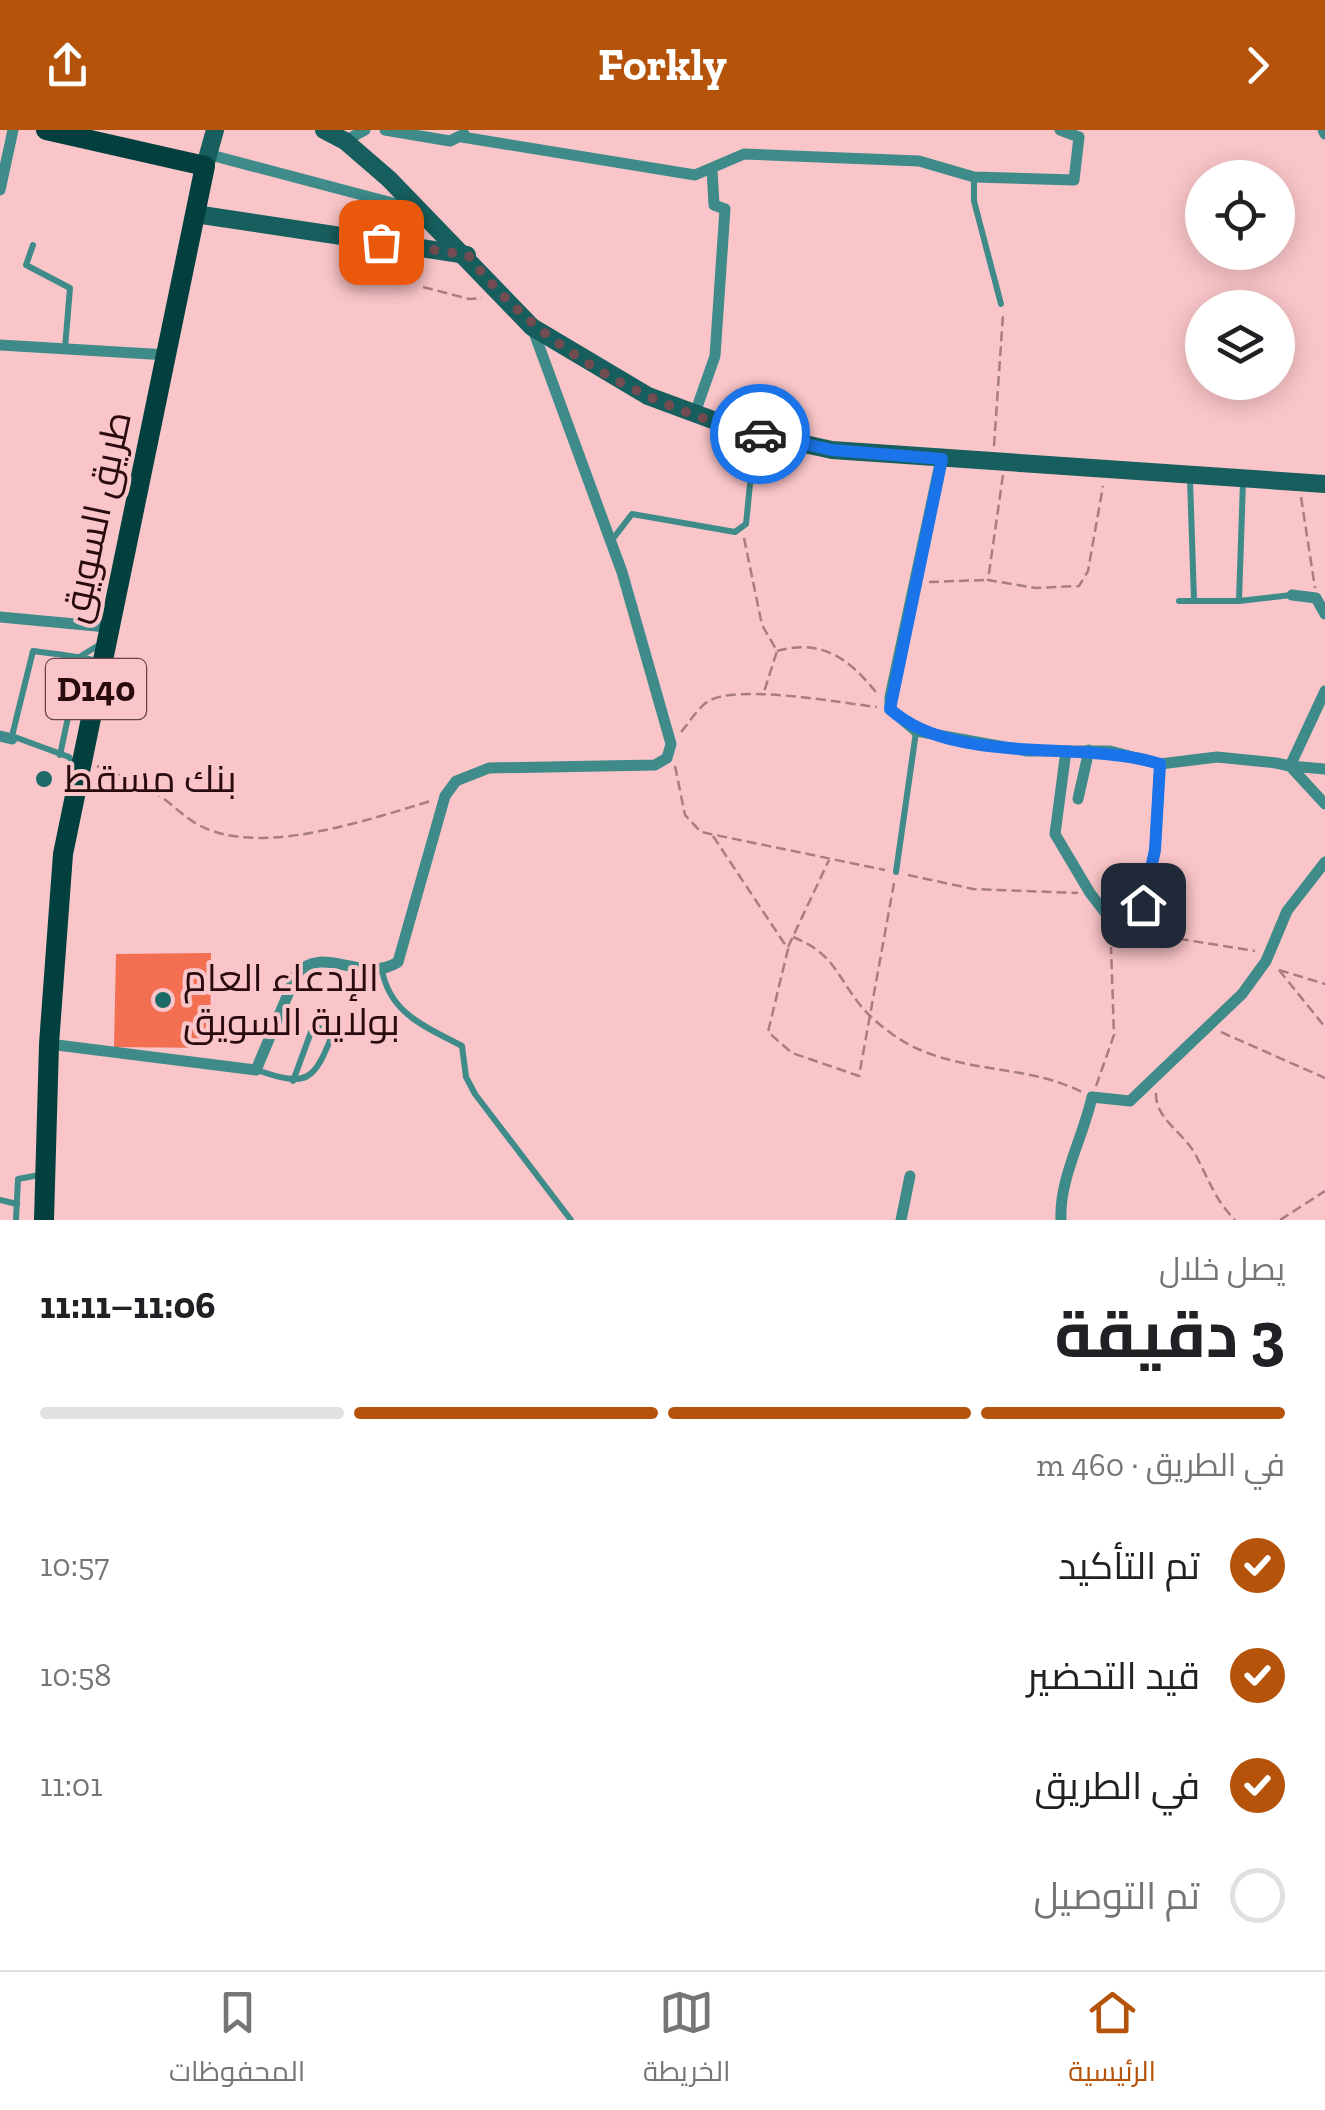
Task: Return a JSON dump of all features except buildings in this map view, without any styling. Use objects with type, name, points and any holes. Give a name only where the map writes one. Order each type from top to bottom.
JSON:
[{"type":"main road","points":[[46,130],[122,139],[206,160]]},
{"type":"main road","name":"طريق السويق","points":[[44,1220],[56,912],[79,760],[98,647],[168,356],[214,130]]},
{"type":"main road","points":[[324,130],[344,140],[423,211],[468,255],[498,296],[532,327],[648,396],[695,414],[755,434],[832,450],[1103,472],[1325,484]]},
{"type":"main road","points":[[195,214],[468,255]]},
{"type":"street","points":[[0,190],[13,130]]},
{"type":"street","points":[[344,140],[365,130]]},
{"type":"street","points":[[385,130],[450,141],[464,134],[696,176],[744,154],[918,161],[974,177],[1074,180],[1079,137],[1060,130]]},
{"type":"street","points":[[206,160],[423,211]]},
{"type":"street","points":[[695,414],[715,356],[718,328],[726,208],[714,205],[712,170]]},
{"type":"street","points":[[48,1044],[256,1070],[296,976],[306,963],[317,959],[356,970],[382,970],[398,962],[445,796],[456,781],[489,768],[655,765],[666,758],[671,744],[611,542],[532,327]]},
{"type":"street","points":[[0,345],[168,356]]},
{"type":"street","points":[[942,459],[890,709],[916,731],[1026,751],[1127,754],[1160,764],[1217,757],[1325,769]]},
{"type":"street","points":[[1292,594],[1316,598],[1325,614]]},
{"type":"street","points":[[0,617],[98,647]]},
{"type":"street","points":[[1290,766],[1325,692]]},
{"type":"street","points":[[1078,799],[1088,750]]},
{"type":"street","points":[[1066,751],[1055,834],[1090,894],[1114,924],[1111,933]]},
{"type":"street","points":[[1137,932],[1155,850],[1160,764]]},
{"type":"street","points":[[1290,766],[1325,804]]},
{"type":"street","points":[[1061,1220],[1060,1198],[1083,1140],[1092,1097],[1130,1101],[1242,994],[1269,953],[1287,911],[1325,862]]},
{"type":"street","points":[[900,1220],[910,1176]]},
{"type":"lane","points":[[974,177],[974,200],[1002,304]]},
{"type":"lane","points":[[34,245],[26,265],[70,288],[65,349]]},
{"type":"lane","points":[[611,542],[632,514],[742,530],[746,524],[755,434]]},
{"type":"lane","points":[[1190,478],[1194,600]]},
{"type":"lane","points":[[1239,601],[1243,480]]},
{"type":"lane","points":[[1180,601],[1239,601],[1292,594]]},
{"type":"lane","points":[[79,760],[6,738],[33,652],[67,659],[98,647]]},
{"type":"lane","points":[[60,755],[98,647]]},
{"type":"lane","points":[[896,872],[916,731]]},
{"type":"lane","points":[[382,970],[392,1001],[413,1021],[462,1046],[466,1077],[474,1094],[571,1220]]},
{"type":"lane","points":[[256,1070],[294,1081],[318,1071],[334,1033],[316,1027],[311,1032],[294,1081]]},
{"type":"lane","points":[[16,1220],[20,1177],[45,1175]]},
{"type":"lane","points":[[0,1200],[17,1204]]},
{"type":"path","points":[[422,287],[468,299],[498,296]]},
{"type":"path","points":[[988,580],[999,463],[1005,334],[1002,304]]},
{"type":"path","points":[[914,582],[988,580],[1036,588],[1078,586],[1088,572],[1103,499],[1103,472]]},
{"type":"path","points":[[1299,483],[1316,594]]},
{"type":"path","points":[[742,530],[762,625],[777,651],[763,693]]},
{"type":"path","points":[[777,651],[802,644],[818,647],[852,666],[890,709]]},
{"type":"path","points":[[890,709],[763,693],[707,702],[671,744],[685,815],[691,825],[712,835],[973,889],[1090,894]]},
{"type":"path","points":[[79,760],[137,782],[199,826],[219,833],[302,835],[357,825],[445,796]]},
{"type":"path","points":[[712,835],[788,949]]},
{"type":"path","points":[[829,860],[788,949],[768,1032],[775,1043],[792,1054],[859,1076],[896,872]]},
{"type":"path","points":[[1137,932],[1269,953]]},
{"type":"path","points":[[793,937],[837,965],[871,1016],[915,1048],[964,1066],[1048,1078],[1092,1097],[1114,1035],[1111,933]]},
{"type":"path","points":[[1325,984],[1278,970],[1325,1027]]},
{"type":"path","points":[[1207,1025],[1325,1078]]},
{"type":"path","points":[[1157,1079],[1155,1100],[1161,1111],[1194,1152],[1216,1201],[1235,1220]]},
{"type":"path","points":[[1280,1220],[1325,1190]]},
{"type":"way so far","points":[[381,242],[468,255],[498,296],[532,327],[648,396],[760,434]]},
{"type":"place","name":"بنك مسقط","points":[[44,779]]},
{"type":"place","name":"الإدعاء العام بولاية السويق","points":[[163,1000]]},
{"type":"route","points":[[760,434],[832,450],[942,459],[890,709],[916,731],[1026,751],[1110,751],[1160,764],[1155,850],[1143,905]]}]
